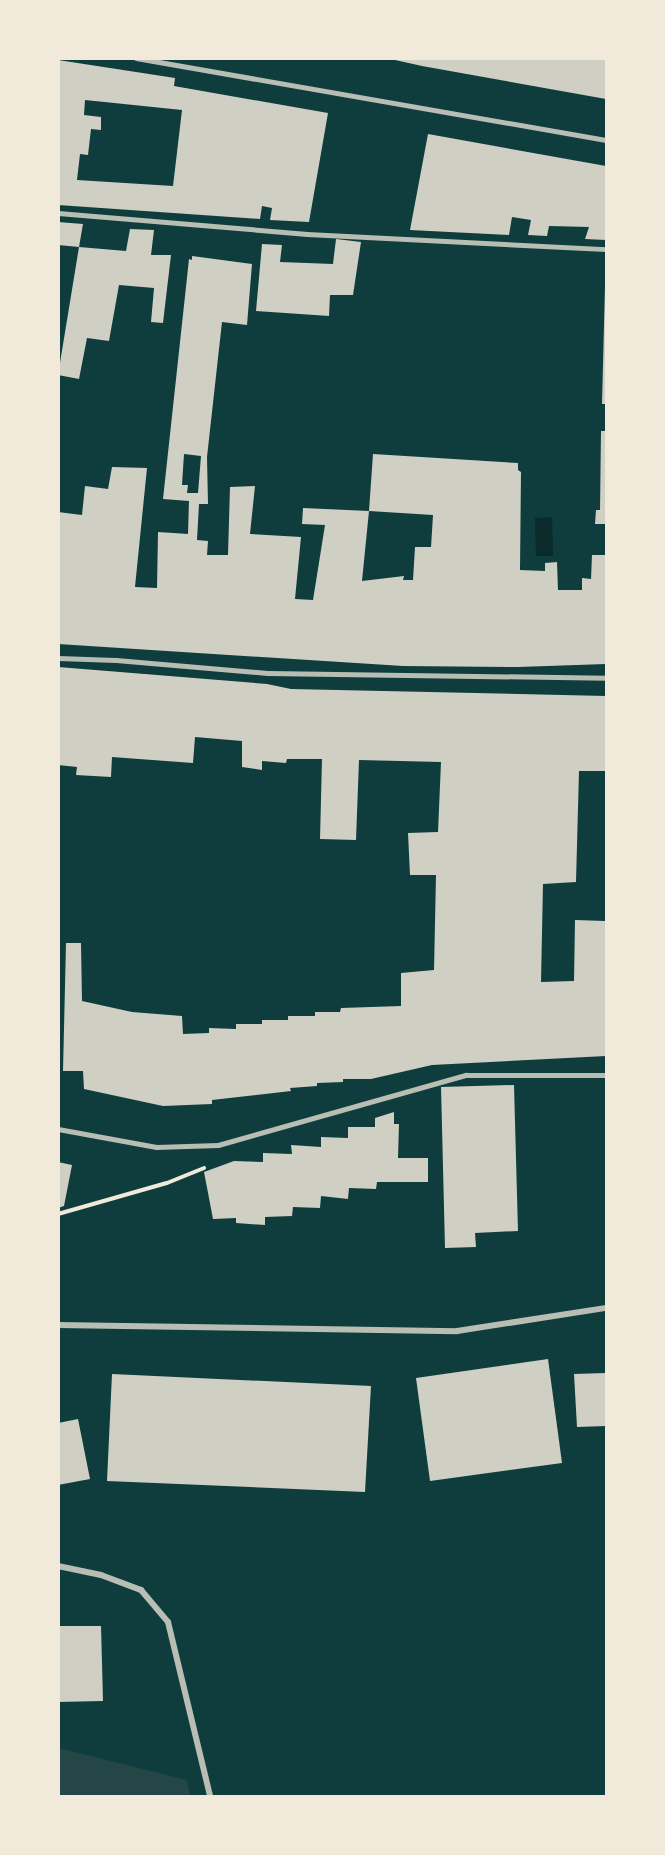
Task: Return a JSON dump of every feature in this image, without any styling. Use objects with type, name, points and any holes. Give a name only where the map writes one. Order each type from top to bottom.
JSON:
[{"type":"street","points":[[136,58],[606,140]]},
{"type":"street","points":[[58,213],[307,234],[606,249]]},
{"type":"street","points":[[58,658],[116,660],[267,673],[606,678]]},
{"type":"street","points":[[58,1130],[156,1147],[218,1145],[466,1075],[606,1075]]},
{"type":"street","points":[[58,1325],[457,1330],[606,1308]]},
{"type":"street","points":[[58,1566],[101,1575],[141,1590],[168,1622],[210,1797]]},
{"type":"path","points":[[58,1214],[167,1183],[208,1167]]},
{"type":"shaded area","points":[[552,517],[553,556],[536,556],[535,518]]},
{"type":"shaded area","points":[[59,1748],[187,1780],[190,1796],[59,1796]]},
{"type":"building","points":[[386,58],[606,58],[606,99],[422,66]]},
{"type":"building","points":[[58,60],[175,78],[174,86],[328,113],[309,222],[270,220],[272,208],[262,206],[260,219],[58,205]],"holes":[[[85,100],[182,110],[173,186],[77,180],[80,154],[88,155],[91,129],[101,130],[101,117],[84,115]]]},
{"type":"building","points":[[428,134],[606,166],[606,240],[585,239],[589,227],[549,226],[547,236],[528,235],[531,220],[512,217],[509,235],[410,230]]},
{"type":"building","points":[[58,222],[83,224],[79,247],[58,245]]},
{"type":"building","points":[[130,229],[154,230],[151,255],[171,255],[163,323],[151,322],[154,288],[119,285],[109,341],[87,338],[79,379],[58,375],[79,247],[126,251]]},
{"type":"building","points":[[336,239],[361,242],[353,295],[330,295],[329,316],[256,311],[262,244],[282,245],[280,262],[333,264]]},
{"type":"building","points":[[192,256],[252,264],[247,325],[222,322],[207,457],[208,504],[199,504],[197,540],[208,541],[207,555],[228,555],[230,487],[255,486],[250,534],[301,537],[295,599],[313,600],[325,525],[302,524],[303,508],[369,511],[373,454],[518,463],[518,470],[521,472],[520,570],[545,571],[545,563],[557,562],[558,590],[582,590],[582,578],[591,579],[592,555],[606,555],[606,664],[518,667],[403,666],[58,644],[58,512],[82,515],[85,486],[108,489],[112,467],[147,468],[135,587],[157,588],[158,532],[188,534],[189,501],[163,499],[189,259],[192,260]],"holes":[[[184,454],[201,456],[198,493],[187,493],[188,485],[182,485]],[[369,511],[433,515],[431,547],[415,547],[413,580],[403,580],[404,576],[362,581]]]},
{"type":"building","points":[[605,287],[606,404],[602,404]]},
{"type":"building","points":[[601,431],[606,431],[606,524],[595,524],[596,510],[600,510]]},
{"type":"building","points":[[58,667],[267,684],[291,689],[606,696],[606,771],[579,771],[576,882],[543,884],[541,982],[574,981],[575,920],[605,921],[606,1056],[432,1065],[371,1079],[343,1079],[343,1082],[317,1083],[317,1086],[290,1088],[291,1091],[212,1100],[212,1104],[163,1106],[84,1089],[83,1071],[63,1071],[66,943],[81,943],[82,1001],[132,1012],[182,1016],[183,1034],[209,1033],[209,1028],[236,1029],[236,1024],[262,1024],[262,1020],[288,1020],[288,1016],[315,1016],[315,1012],[340,1012],[341,1008],[401,1006],[401,973],[434,970],[436,875],[410,875],[408,833],[438,832],[441,762],[359,760],[356,840],[320,839],[322,759],[287,759],[286,763],[262,761],[262,770],[242,767],[242,741],[195,737],[193,763],[112,757],[111,777],[76,775],[77,767],[58,765]]},
{"type":"building","points":[[514,1085],[518,1231],[475,1233],[476,1247],[445,1248],[441,1087]]},
{"type":"building","points":[[394,1112],[394,1124],[399,1124],[398,1158],[428,1158],[428,1182],[377,1182],[376,1189],[349,1188],[348,1199],[321,1196],[320,1208],[293,1207],[292,1216],[265,1217],[265,1225],[236,1223],[236,1218],[213,1219],[204,1172],[234,1161],[263,1162],[263,1153],[292,1154],[291,1145],[321,1147],[321,1137],[348,1138],[348,1127],[375,1127],[375,1118]]},
{"type":"building","points":[[58,1162],[72,1165],[64,1206],[58,1208]]},
{"type":"building","points":[[548,1359],[562,1463],[430,1481],[416,1378]]},
{"type":"building","points":[[606,1373],[606,1426],[577,1427],[574,1374]]},
{"type":"building","points":[[112,1374],[371,1386],[365,1492],[107,1481]]},
{"type":"building","points":[[78,1419],[90,1479],[58,1485],[58,1423]]},
{"type":"building","points":[[58,1626],[101,1626],[103,1701],[58,1702]]}]
